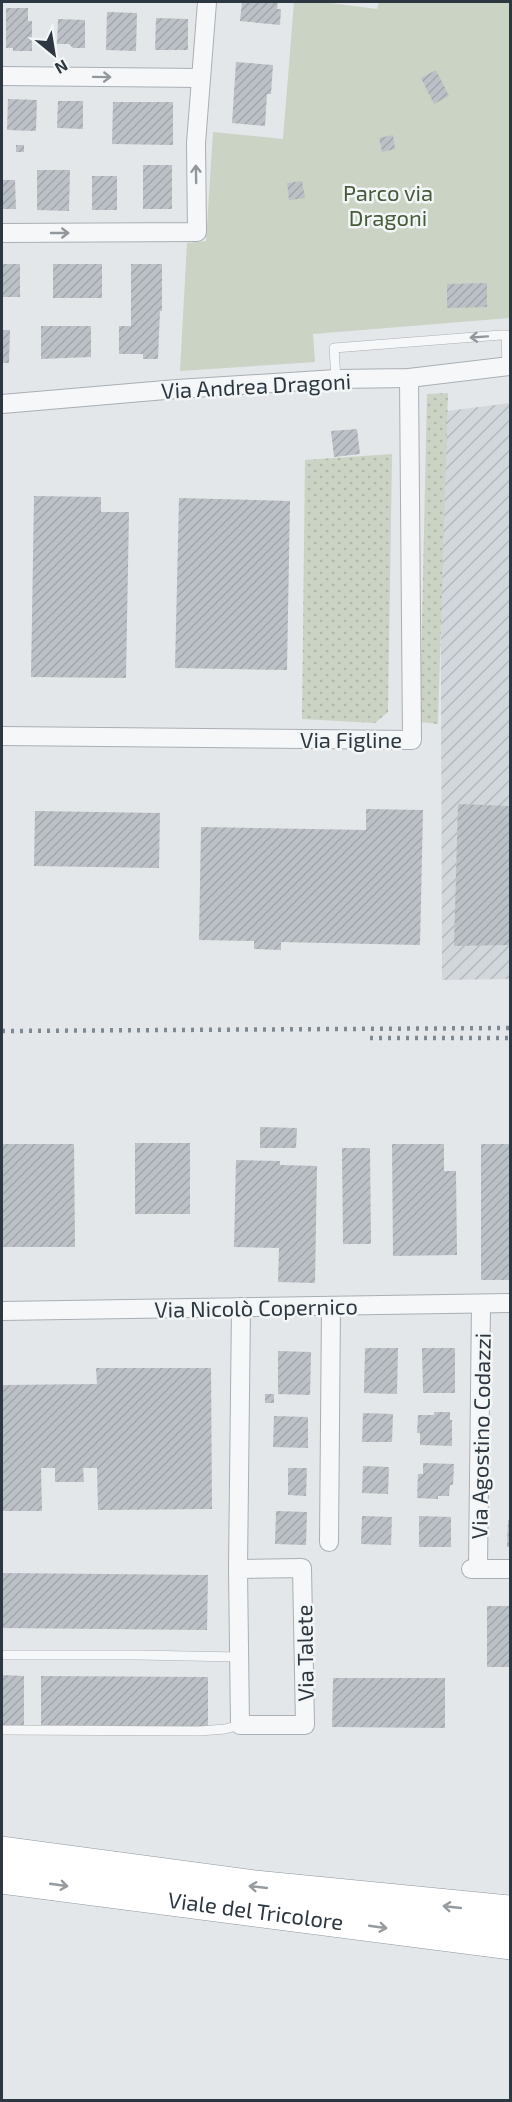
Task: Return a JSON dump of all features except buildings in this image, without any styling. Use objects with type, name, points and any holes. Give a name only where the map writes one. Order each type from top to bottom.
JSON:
[{"type":"highway","name":"Viale del Tricolore","points":[[2,1853],[254,1887],[510,1912]]},
{"type":"highway","name":"Viale del Tricolore","points":[[2,1877],[510,1943]]},
{"type":"street","points":[[2,234],[197,232],[196,143],[207,2]]},
{"type":"street","points":[[2,76],[201,78]]},
{"type":"street","name":"Via Andrea Dragoni","points":[[2,405],[177,388],[336,379],[409,378],[509,366]]},
{"type":"street","name":"Via Figline","points":[[2,736],[412,740],[409,378]]},
{"type":"street","name":"Via Agostino Codazzi","points":[[481,1304],[475,1569],[510,1569]]},
{"type":"street","name":"Via Nicolò Copernico","points":[[2,1311],[510,1304]]},
{"type":"street","points":[[329,1542],[331,1306]]},
{"type":"street","points":[[240,1307],[238,1569],[240,1725]]},
{"type":"street","name":"Via Talete","points":[[238,1569],[302,1568],[305,1725],[240,1725]]},
{"type":"lane","points":[[336,379],[333,348],[508,335],[509,366]]},
{"type":"lane","points":[[2,1655],[239,1657]]},
{"type":"lane","points":[[2,1730],[200,1731],[240,1725]]},
{"type":"shaded area","points":[[510,403],[510,979],[442,980],[440,412]]},
{"type":"green space","name":"Parco via Dragoni","points":[[294,2],[323,2],[377,9],[379,2],[510,2],[510,318],[313,334],[315,362],[180,371],[187,243],[206,241],[213,132],[283,139]]},
{"type":"green space","points":[[448,393],[438,724],[422,722],[420,714],[427,394]]},
{"type":"green space","points":[[392,454],[388,712],[375,723],[302,719],[305,460]]},
{"type":"railway","points":[[2,1031],[510,1028]]},
{"type":"railway","points":[[370,1038],[510,1038]]}]
